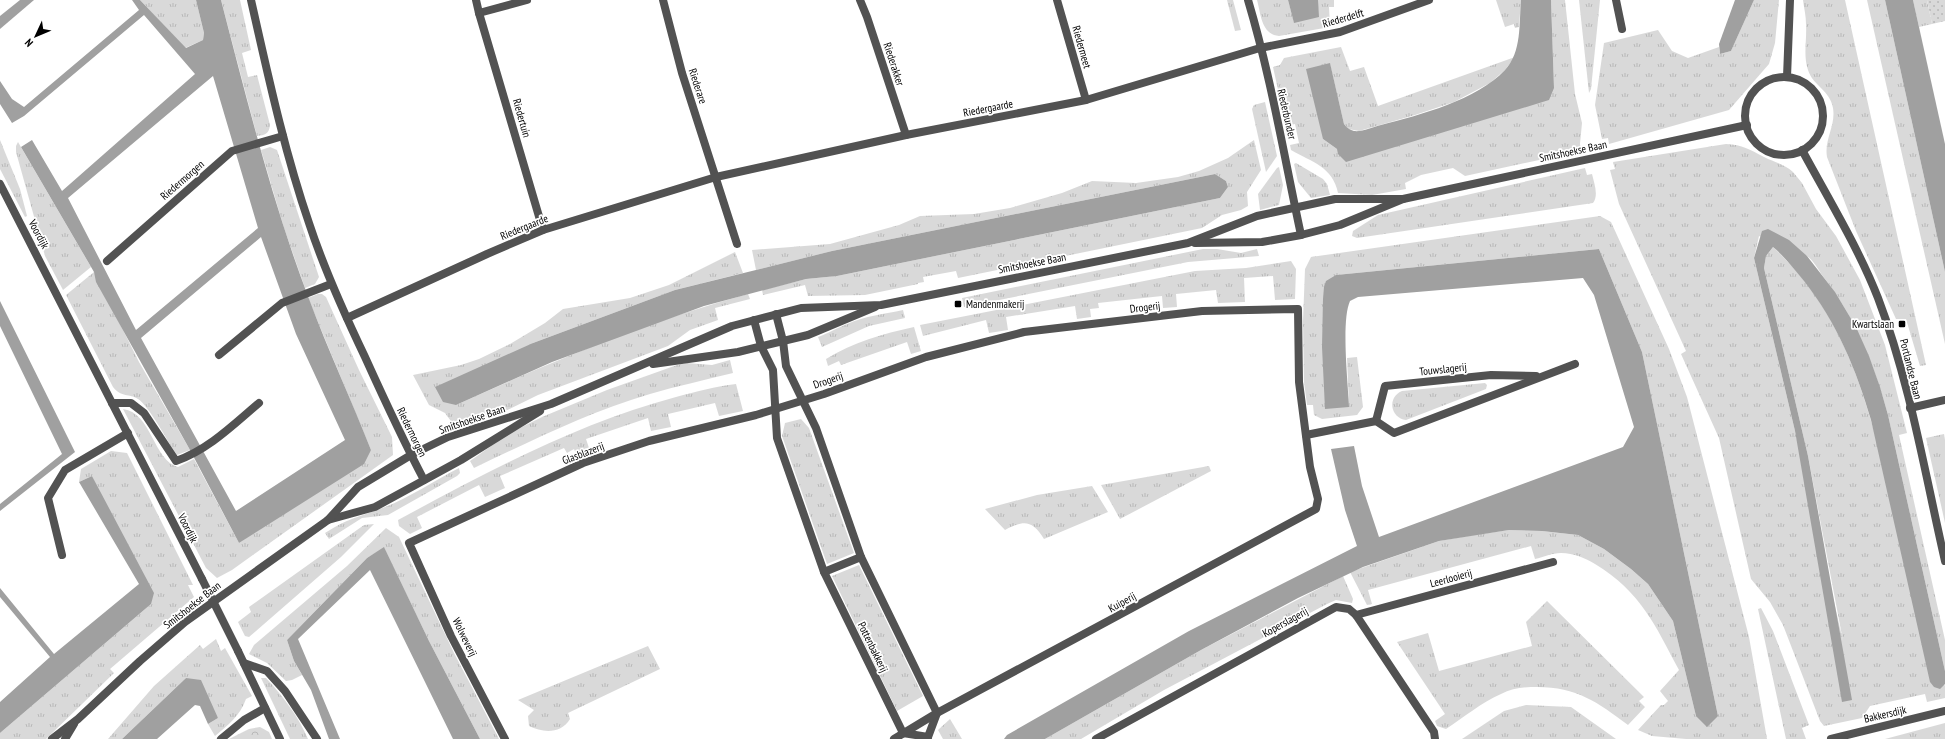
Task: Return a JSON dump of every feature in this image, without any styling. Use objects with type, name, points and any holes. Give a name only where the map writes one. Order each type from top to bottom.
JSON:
[{"type":"street","name":"Riedermorgen","points":[[251,0],[283,136],[309,223],[331,284],[424,480]]},
{"type":"street","name":"Riedertuin","points":[[476,0],[543,230]]},
{"type":"street","points":[[479,13],[527,0]]},
{"type":"street","name":"Riederare","points":[[663,0],[682,72],[716,177]]},
{"type":"street","name":"Riederakker","points":[[860,0],[906,136]]},
{"type":"street","name":"Riedermeet","points":[[1057,0],[1086,100]]},
{"type":"street","name":"Riederbunder","points":[[1248,0],[1284,152],[1301,235]]},
{"type":"street","name":"Riederdelft","points":[[1260,48],[1340,32],[1429,0]]},
{"type":"street","points":[[1616,0],[1622,29]]},
{"type":"street","points":[[1787,77],[1790,0]]},
{"type":"street","name":"Riedergaarde","points":[[347,318],[543,230],[716,177],[906,136],[1086,100],[1260,48]]},
{"type":"street","points":[[1787,77],[1796,78],[1810,86],[1820,100],[1822,108],[1822,125],[1812,143],[1802,150],[1785,154],[1768,151],[1755,140],[1747,125],[1746,109],[1748,101],[1758,88],[1771,79],[1787,77]]},
{"type":"street","name":"Smitshoekse Baan","points":[[1188,243],[1262,242],[1301,235],[1340,225],[1403,199],[1747,125]]},
{"type":"street","name":"Riedermorgen","points":[[107,261],[232,151],[283,136]]},
{"type":"street","name":"Portlandse Baan","points":[[1802,150],[1858,253],[1877,296],[1894,342],[1945,561]]},
{"type":"street","points":[[716,177],[738,244]]},
{"type":"street","name":"Voordijk","points":[[0,184],[202,579],[280,739]]},
{"type":"street","name":"Smitshoekse Baan","points":[[52,739],[78,719],[140,661],[185,622],[328,520],[358,487],[411,455],[448,437],[551,404],[732,326],[800,308],[881,305],[1188,243],[1257,216],[1336,199],[1403,199]]},
{"type":"street","points":[[219,355],[282,303],[331,284]]},
{"type":"street","name":"Smitshoekse Baan","points":[[642,365],[738,352],[808,335],[881,305]]},
{"type":"street","name":"Drogerij","points":[[803,400],[926,357],[1024,332],[1202,311],[1298,309],[1299,382],[1310,467],[1318,499],[1316,508]]},
{"type":"street","points":[[776,314],[783,341],[786,366],[816,428],[861,557],[937,713],[929,738],[903,733]]},
{"type":"street","name":"Pottenbakkerij","points":[[754,320],[761,346],[773,370],[774,410],[777,438],[824,572],[903,733]]},
{"type":"street","name":"Touwslagerij","points":[[1540,376],[1491,375],[1385,386],[1376,421],[1394,433],[1574,364]]},
{"type":"street","points":[[774,410],[803,400]]},
{"type":"street","points":[[1910,408],[1945,400]]},
{"type":"street","points":[[112,403],[131,403],[144,413],[176,461],[188,457],[210,443],[259,403]]},
{"type":"street","name":"Smitshoekse Baan","points":[[328,520],[375,508],[551,404]]},
{"type":"street","name":"Glasblazerij","points":[[409,543],[584,463],[649,441],[774,410]]},
{"type":"street","points":[[1306,435],[1376,421]]},
{"type":"street","points":[[62,555],[48,498],[65,470],[128,433]]},
{"type":"street","name":"Kuiperij","points":[[937,713],[1316,508]]},
{"type":"street","name":"Wolweverij","points":[[409,543],[452,636],[505,739]]},
{"type":"street","points":[[824,572],[861,557]]},
{"type":"street","name":"Leerlooierij","points":[[1356,615],[1552,562]]},
{"type":"street","name":"Koperslagerij","points":[[1096,739],[1336,607],[1349,609],[1356,615]]},
{"type":"street","points":[[1356,615],[1434,732],[1435,739]]},
{"type":"street","points":[[244,663],[267,671],[285,691],[317,739]]},
{"type":"street","points":[[221,739],[244,720],[265,708]]},
{"type":"street","name":"Bakkersdijk","points":[[1831,739],[1945,711]]},
{"type":"street","points":[[894,739],[937,713]]},
{"type":"street","name":"Smitshoekse Baan","points":[[65,739],[78,719]]},
{"type":"green space","points":[[140,0],[196,0],[204,33],[203,40],[185,48]]},
{"type":"green space","points":[[221,0],[240,0],[251,50],[242,53],[248,77],[257,75],[270,125],[266,134],[257,136]]},
{"type":"green space","points":[[1227,0],[1233,0],[1241,30],[1235,31]]},
{"type":"green space","points":[[1257,0],[1288,0],[1294,22],[1318,3],[1318,0],[1334,0],[1334,7],[1329,7],[1330,27],[1279,36],[1273,34],[1265,27]]},
{"type":"green space","points":[[1496,0],[1521,0],[1519,27],[1515,28],[1514,24],[1505,27]]},
{"type":"green space","points":[[1551,0],[1565,0],[1575,94],[1582,123],[1580,144],[1581,151],[1465,176],[1453,168],[1421,175],[1405,183],[1406,189],[1372,195],[1338,193],[1332,177],[1326,171],[1314,162],[1291,150],[1290,145],[1299,143],[1295,124],[1286,126],[1273,67],[1280,65],[1284,58],[1341,47],[1350,71],[1364,67],[1378,106],[1515,57],[1505,70],[1490,83],[1454,102],[1359,131],[1348,129],[1344,124],[1330,64],[1323,139],[1337,149],[1554,88]]},
{"type":"green space","points":[[1579,0],[1600,0],[1591,89],[1589,93]]},
{"type":"green space","points":[[1754,0],[1779,0],[1775,43],[1769,64],[1729,110],[1609,144],[1608,138],[1602,139],[1595,105],[1604,43],[1658,30],[1672,51],[1688,58],[1719,47],[1720,54],[1731,51]]},
{"type":"green space","points":[[1803,0],[1845,0],[1926,365],[1920,366],[1906,319],[1896,319],[1856,231],[1827,157],[1827,144],[1833,121],[1833,108],[1829,97],[1810,75],[1808,70],[1805,53],[1806,21]]},
{"type":"green space","points":[[1867,0],[1885,0],[1945,272],[1945,344]]},
{"type":"green space","points":[[1913,0],[1927,0],[1932,24],[1919,27]]},
{"type":"green space","points":[[1927,0],[1945,0],[1945,21],[1932,24]]},
{"type":"green space","points":[[1265,102],[1277,156],[1266,172],[1252,109],[1254,105]]},
{"type":"green space","points":[[0,140],[20,189],[27,216],[25,217],[0,169]]},
{"type":"green space","points":[[1254,140],[1261,170],[1247,192],[1248,206],[1241,210],[1222,215],[1202,228],[958,278],[956,271],[923,277],[924,282],[918,284],[865,295],[808,296],[805,285],[763,295],[762,290],[806,279],[837,276],[1220,198],[1228,187],[1226,181],[1215,174],[832,251],[756,270],[752,250],[830,244],[899,225],[920,216],[974,214],[1010,208],[1062,193],[1092,181],[1136,183],[1178,177],[1199,171],[1228,158]]},
{"type":"green space","points":[[18,142],[91,267],[63,290],[45,256],[16,152]]},
{"type":"green space","points":[[1726,144],[1746,148],[1783,165],[1793,172],[1802,183],[1816,209],[1836,236],[1860,280],[1885,345],[1907,433],[1899,435],[1945,640],[1945,671],[1888,415],[1870,359],[1854,324],[1844,307],[1811,260],[1807,256],[1797,251],[1759,236],[1754,258],[1843,641],[1808,456],[1764,268],[1766,256],[1773,247],[1799,275],[1820,303],[1838,333],[1852,364],[1874,429],[1944,686],[1945,684],[1945,698],[1927,702],[1925,694],[1870,706],[1862,718],[1824,726],[1820,721],[1783,625],[1770,602],[1751,579],[1719,438],[1681,354],[1686,351],[1619,204],[1610,170],[1615,169],[1613,162]]},
{"type":"green space","points":[[270,147],[277,150],[319,277],[315,284],[305,288],[284,228],[261,150]]},
{"type":"green space","points":[[1296,163],[1323,179],[1327,184],[1330,195],[1311,198],[1298,182],[1294,164]]},
{"type":"green space","points":[[1279,167],[1283,185],[1279,205],[1260,210],[1258,194]]},
{"type":"green space","points":[[1585,168],[1587,175],[1592,174],[1595,185],[1596,196],[1593,203],[1357,238],[1352,236],[1353,231],[1378,215]]},
{"type":"green space","points":[[1600,216],[1611,222],[1669,349],[1687,397],[1749,637],[1767,739],[1686,739],[1652,736],[1638,730],[1661,705],[1664,705],[1668,701],[1660,691],[1679,670],[1654,624],[1635,598],[1611,575],[1583,558],[1561,553],[1551,554],[1535,559],[1531,546],[1368,590],[1372,604],[1367,605],[1350,572],[1439,541],[1473,535],[1509,530],[1542,531],[1578,535],[1604,549],[1648,584],[1673,621],[1696,716],[1718,716],[1642,352],[1599,249],[1336,275],[1349,406],[1347,358],[1357,357],[1363,407],[1357,415],[1322,419],[1314,415],[1313,405],[1307,405],[1304,382],[1303,321],[1305,269],[1311,257]]},
{"type":"green space","points":[[1203,249],[1217,249],[1241,253],[1257,249],[1259,256],[1188,262],[964,307],[962,298]]},
{"type":"green space","points":[[735,252],[743,273],[675,290],[533,343],[456,405],[564,358],[637,330],[748,294],[750,299],[715,308],[718,320],[690,330],[668,346],[538,395],[495,416],[453,424],[445,413],[429,405],[413,375],[461,365],[479,359],[510,344],[545,323],[563,309],[630,298],[669,285]]},
{"type":"green space","points":[[1291,261],[1296,269],[1295,299],[1275,300],[1273,276],[1244,278],[1245,302],[1218,303],[1216,290],[1176,294],[1177,307],[1163,308],[1162,296],[1098,303],[1099,308],[1090,309],[1091,317],[1077,319],[1075,306],[1006,317],[1008,330],[989,333],[986,320],[923,336],[920,325],[1195,271],[1246,268]]},
{"type":"green space","points":[[94,272],[139,362],[190,450],[177,455],[147,408],[135,397],[119,393],[113,387],[66,295]]},
{"type":"green space","points":[[322,294],[326,297],[359,370],[392,437],[393,455],[232,570],[217,578],[206,568],[123,409],[133,412],[147,427],[157,447],[170,463],[178,467],[194,459],[239,543],[371,450],[308,298]]},
{"type":"green space","points":[[903,310],[905,318],[869,326],[822,347],[818,337],[861,319]]},
{"type":"green space","points":[[914,327],[921,351],[911,354],[907,342],[841,365],[839,361],[828,366],[826,359],[858,343]]},
{"type":"green space","points":[[730,360],[733,373],[660,391],[605,409],[474,468],[470,461],[508,434],[542,417],[607,390],[677,365],[687,363],[712,365]]},
{"type":"green space","points":[[1485,383],[1487,385],[1486,389],[1406,420],[1397,415],[1392,407],[1394,398],[1402,391]]},
{"type":"green space","points":[[736,384],[743,411],[719,416],[715,403],[668,414],[671,427],[651,431],[648,418],[586,439],[590,451],[577,456],[574,449],[567,453],[564,448],[500,476],[505,488],[485,497],[479,485],[417,517],[422,528],[410,534],[399,526],[398,520],[499,467],[568,435],[604,420],[676,397],[721,386]]},
{"type":"green space","points":[[801,419],[809,428],[854,553],[827,564],[782,436],[785,423]]},
{"type":"green space","points":[[1944,434],[1945,440],[1945,523],[1926,438]]},
{"type":"green space","points":[[111,451],[127,453],[193,585],[188,585],[194,597],[110,669],[114,673],[46,739],[0,739],[0,733],[151,604],[92,476],[79,482],[81,469]]},
{"type":"green space","points":[[1209,466],[1211,471],[1120,519],[1101,485]]},
{"type":"green space","points":[[459,468],[460,473],[457,476],[388,515],[362,518],[329,539],[325,533],[347,521],[403,499]]},
{"type":"green space","points":[[1092,486],[1108,512],[1044,539],[1036,528],[1023,523],[1005,530],[985,509],[1037,495]]},
{"type":"green space","points":[[374,524],[341,557],[249,637],[245,636],[238,622],[251,612],[249,607],[364,525]]},
{"type":"green space","points":[[386,528],[399,537],[454,653],[499,739],[480,739],[429,641],[384,548],[367,558],[287,640],[294,661],[302,675],[286,681],[267,663],[249,654],[254,645],[347,566]]},
{"type":"green space","points":[[859,565],[923,696],[897,711],[832,576]]},
{"type":"green space","points":[[1343,576],[1353,599],[1352,603],[1336,600],[1327,604],[1164,690],[1081,739],[1045,739],[1201,650]]},
{"type":"green space","points":[[1547,601],[1644,697],[1639,701],[1645,707],[1628,725],[1606,709],[1586,697],[1575,693],[1551,688],[1523,688],[1505,692],[1480,706],[1446,729],[1437,726],[1435,721],[1445,714],[1397,642],[1428,633],[1439,671],[1532,646],[1526,622]]},
{"type":"green space","points":[[1761,608],[1773,631],[1809,725],[1802,728],[1806,739],[1786,739],[1758,609]]},
{"type":"green space","points":[[216,639],[221,651],[225,648],[252,696],[246,699],[237,715],[229,724],[215,736],[208,724],[218,718],[186,678],[122,739],[108,739],[154,686],[200,645],[203,649]]},
{"type":"green space","points":[[648,646],[660,669],[568,713],[570,719],[566,724],[557,730],[546,731],[529,726],[528,716],[534,710],[518,700]]},
{"type":"green space","points":[[261,678],[266,678],[284,699],[300,722],[308,739],[290,739]]},
{"type":"green space","points":[[1526,705],[1571,707],[1616,739],[1462,739],[1504,711]]},
{"type":"green space","points":[[950,719],[962,739],[943,739],[938,730]]},
{"type":"green space","points":[[1945,723],[1945,739],[1885,739]]},
{"type":"green space","points":[[260,727],[269,732],[272,739],[229,739],[249,729]]},
{"type":"shaded area","points":[[20,0],[34,0],[0,29],[0,16]]},
{"type":"shaded area","points":[[132,0],[140,0],[186,48],[203,40],[204,33],[196,0],[221,0],[261,151],[283,225],[316,318],[371,450],[364,464],[239,543],[190,450],[96,282],[94,272],[21,147],[32,140],[62,191],[195,74],[144,15],[24,116],[12,123],[0,104],[0,81],[12,99],[24,107],[139,10]],"holes":[[[213,76],[258,228],[136,330],[68,198]],[[261,237],[296,334],[345,440],[236,511],[141,338]]]},
{"type":"shaded area","points":[[1288,0],[1318,0],[1319,17],[1294,23]]},
{"type":"shaded area","points":[[1521,0],[1551,0],[1554,88],[1549,100],[1346,162],[1338,154],[1337,149],[1323,139],[1306,69],[1330,63],[1344,124],[1347,128],[1353,131],[1364,130],[1430,111],[1464,98],[1479,90],[1493,81],[1505,70],[1514,55],[1517,46],[1520,28]]},
{"type":"shaded area","points":[[1735,0],[1754,0],[1731,51],[1720,54],[1719,44]]},
{"type":"shaded area","points":[[1885,0],[1913,0],[1945,144],[1945,272]]},
{"type":"shaded area","points":[[1215,174],[1226,181],[1228,187],[1220,198],[837,276],[806,279],[704,306],[552,362],[456,405],[443,402],[435,387],[533,343],[675,290],[832,251]]},
{"type":"shaded area","points":[[1768,229],[1789,240],[1807,256],[1835,292],[1856,327],[1869,356],[1888,415],[1945,671],[1945,684],[1940,689],[1934,687],[1930,682],[1871,420],[1859,383],[1836,330],[1816,297],[1804,281],[1773,247],[1766,256],[1764,268],[1808,456],[1852,700],[1842,702],[1795,431],[1754,258],[1762,231]]},
{"type":"shaded area","points":[[1599,249],[1642,352],[1718,716],[1707,727],[1696,716],[1673,621],[1648,584],[1604,549],[1578,535],[1542,531],[1509,530],[1439,541],[1363,567],[1298,598],[1201,650],[1045,739],[1004,739],[1007,735],[1189,631],[1357,546],[1345,510],[1331,449],[1354,446],[1362,486],[1379,537],[1623,447],[1634,427],[1594,295],[1583,278],[1358,297],[1350,301],[1347,310],[1345,337],[1349,407],[1325,409],[1322,347],[1323,299],[1326,281],[1336,275]]},
{"type":"shaded area","points":[[0,301],[75,452],[0,511],[0,504],[62,454],[0,326]]},
{"type":"shaded area","points":[[92,476],[154,593],[151,604],[0,733],[0,702],[50,657],[0,597],[0,588],[54,654],[139,584],[79,482]]},
{"type":"shaded area","points":[[384,547],[429,641],[480,739],[453,739],[370,570],[298,639],[340,739],[329,739],[311,690],[294,661],[287,640],[367,558]]},
{"type":"shaded area","points":[[186,678],[201,680],[218,718],[208,724],[200,706],[195,705],[157,739],[122,739]]},
{"type":"place","name":"Mandenmakerij","points":[[958,304]]},
{"type":"place","name":"Kwartslaan","points":[[1902,324]]}]
